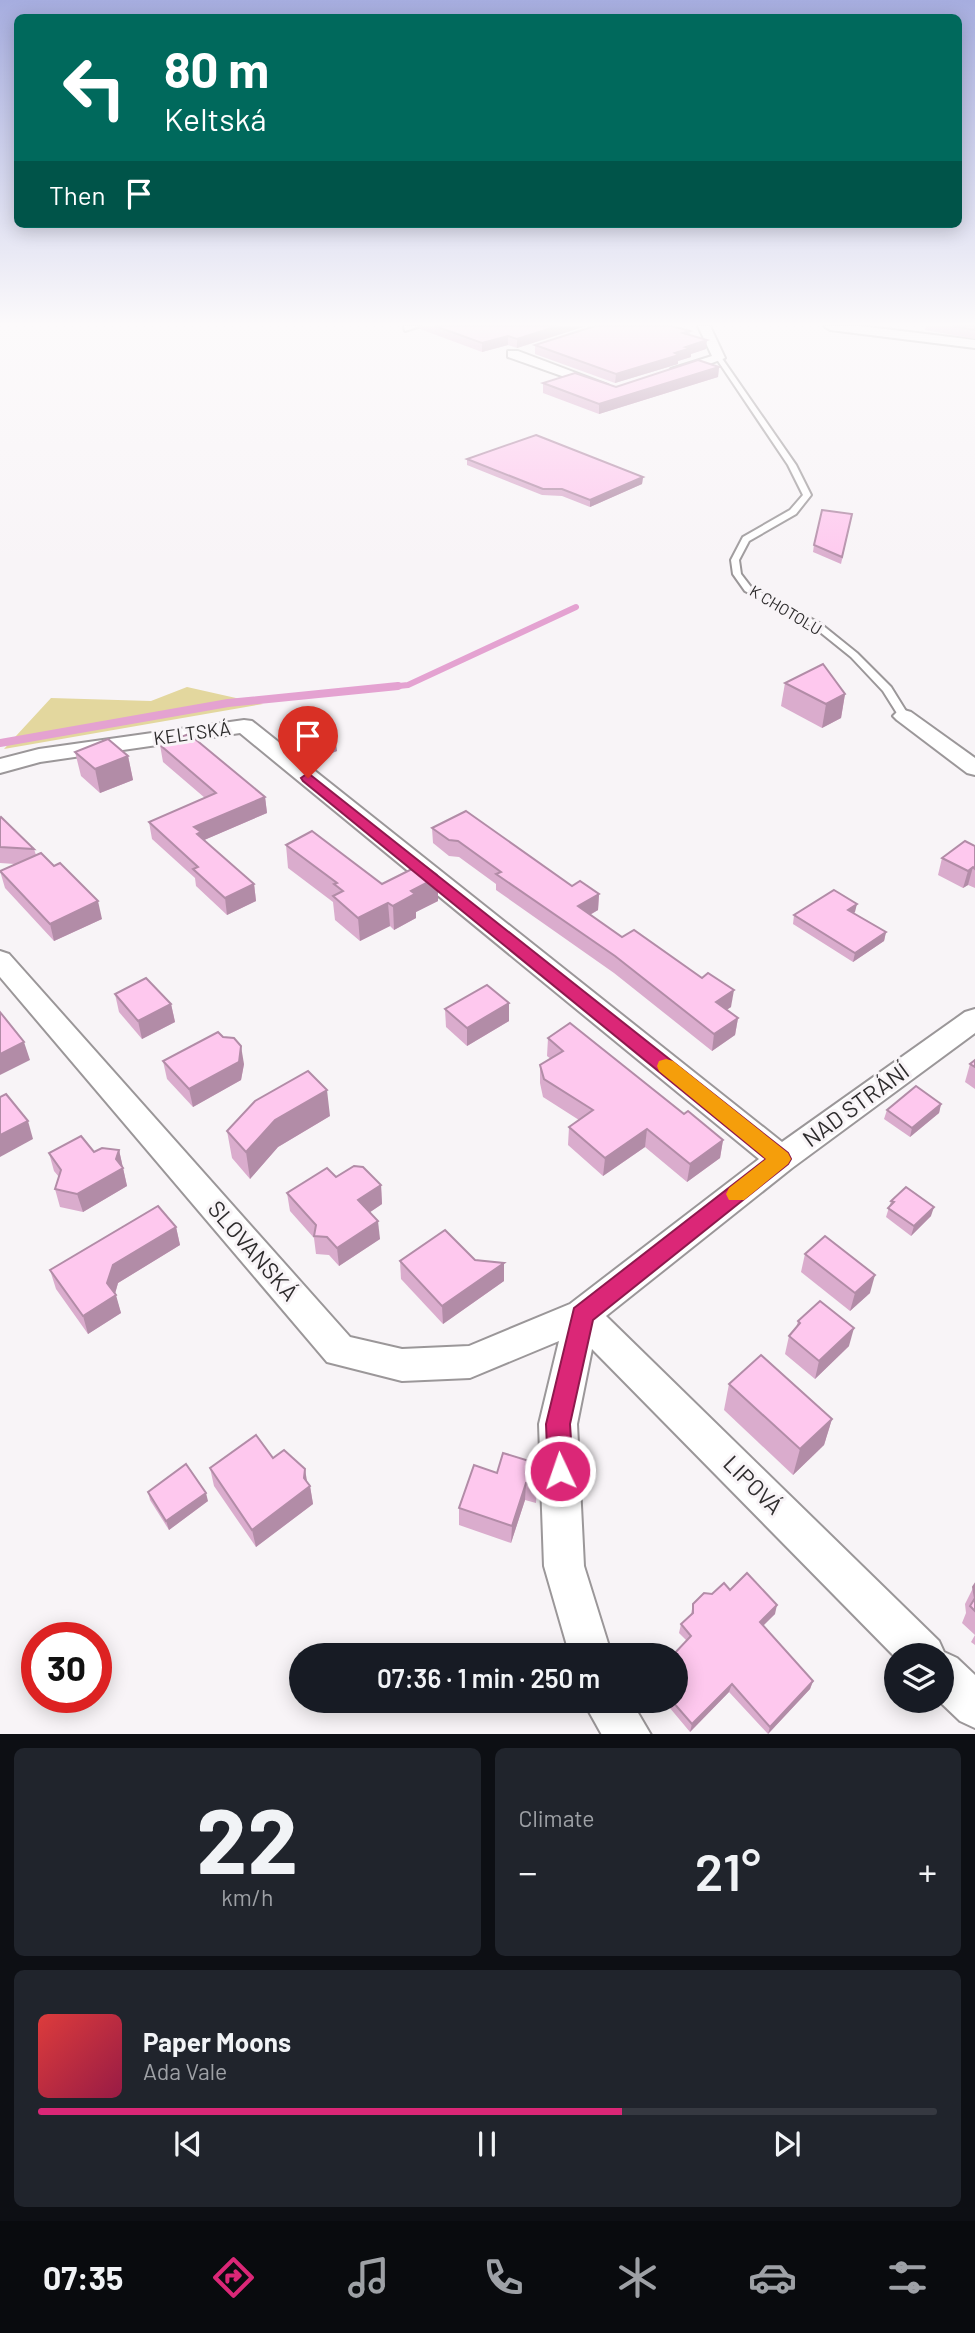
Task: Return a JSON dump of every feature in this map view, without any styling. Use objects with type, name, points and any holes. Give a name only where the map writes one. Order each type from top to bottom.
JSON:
[{"type":"street","name":"K CHOTOLU","points":[[904,716],[975,768]]},
{"type":"street","name":"KELTSKÁ","points":[[0,766],[39,755],[244,726],[781,1159]]},
{"type":"street","name":"SLOVANSKÁ","points":[[0,960],[340,1351],[402,1365],[470,1362],[582,1315]]},
{"type":"street","name":"NAD STRÁNÍ","points":[[582,1315],[781,1159],[975,1020]]},
{"type":"street","points":[[582,1315],[558,1424],[564,1566],[587,1643]]},
{"type":"street","name":"LIPOVÁ","points":[[582,1315],[911,1643]]},
{"type":"street","points":[[954,1685],[975,1706]]},
{"type":"street","points":[[614,1713],[629,1734]]},
{"type":"lane","name":"K CHOTOLU","points":[[753,407],[792,464],[807,495],[793,512],[746,539],[735,560],[737,574],[748,589],[818,626],[854,655],[887,690],[904,716]]},
{"type":"shaded area","points":[[187,687],[263,704],[4,749],[51,698],[151,701]]},
{"type":"building","points":[[536,435],[643,477],[590,500],[562,489],[543,489],[467,459]]},
{"type":"building","points":[[822,510],[852,514],[842,557],[814,545]]},
{"type":"building","points":[[823,664],[845,694],[826,704],[785,683]]},
{"type":"building","points":[[308,715],[335,735],[311,745],[283,726]]},
{"type":"building","points":[[189,734],[265,797],[194,827],[201,832],[197,834],[254,884],[225,898],[193,869],[198,867],[149,822],[216,793],[160,745]]},
{"type":"building","points":[[108,739],[128,756],[95,769],[75,752]]},
{"type":"building","points":[[466,811],[572,886],[580,881],[599,894],[578,906],[622,937],[634,930],[702,978],[708,973],[734,990],[716,1002],[738,1018],[714,1034],[615,956],[496,874],[501,872],[458,841],[449,840],[432,828]]},
{"type":"building","points":[[1,817],[34,849],[0,847]]},
{"type":"building","points":[[312,831],[382,884],[422,864],[438,877],[411,891],[415,894],[393,906],[388,903],[358,918],[333,896],[343,891],[334,884],[337,883],[286,845]]},
{"type":"building","points":[[965,841],[975,846],[975,869],[973,867],[968,871],[942,858]]},
{"type":"building","points":[[41,853],[54,866],[60,863],[98,901],[50,924],[0,871]]},
{"type":"building","points":[[834,890],[857,904],[848,910],[886,932],[855,953],[794,915]]},
{"type":"building","points":[[146,978],[171,1004],[138,1021],[115,994]]},
{"type":"building","points":[[487,985],[509,1003],[467,1028],[445,1009]]},
{"type":"building","points":[[0,1012],[24,1042],[0,1054]]},
{"type":"building","points":[[570,1023],[684,1114],[688,1111],[723,1140],[690,1164],[647,1129],[605,1158],[569,1127],[593,1110],[544,1079],[540,1065],[563,1051],[548,1038]]},
{"type":"building","points":[[218,1032],[223,1037],[234,1038],[241,1046],[239,1062],[189,1089],[163,1061]]},
{"type":"building","points":[[308,1071],[327,1090],[275,1120],[246,1152],[227,1131],[255,1101]]},
{"type":"building","points":[[916,1086],[941,1104],[912,1128],[887,1110]]},
{"type":"building","points":[[6,1094],[28,1121],[0,1135],[0,1097]]},
{"type":"building","points":[[81,1136],[94,1152],[102,1148],[119,1150],[116,1159],[123,1168],[77,1194],[55,1189],[61,1170],[49,1153]]},
{"type":"building","points":[[354,1166],[363,1167],[381,1185],[358,1200],[378,1221],[337,1248],[327,1237],[314,1236],[316,1225],[287,1193],[327,1168],[336,1177]]},
{"type":"building","points":[[906,1187],[934,1207],[914,1226],[888,1208],[894,1202],[891,1201]]},
{"type":"building","points":[[158,1206],[176,1227],[113,1265],[107,1283],[116,1295],[83,1316],[50,1270]]},
{"type":"building","points":[[445,1230],[475,1260],[504,1263],[442,1306],[400,1261]]},
{"type":"building","points":[[825,1236],[875,1275],[855,1293],[805,1254]]},
{"type":"building","points":[[820,1301],[854,1328],[819,1361],[789,1336],[800,1323],[798,1321]]},
{"type":"building","points":[[761,1355],[832,1419],[800,1449],[729,1384]]},
{"type":"building","points":[[256,1435],[273,1458],[284,1450],[305,1469],[304,1478],[310,1486],[252,1530],[210,1468]]},
{"type":"building","points":[[503,1453],[539,1464],[537,1486],[526,1483],[512,1526],[459,1508],[474,1465],[497,1473]]},
{"type":"building","points":[[186,1464],[206,1493],[166,1521],[148,1492]]},
{"type":"building","points":[[747,1573],[777,1605],[760,1622],[813,1681],[770,1727],[732,1684],[692,1724],[682,1713],[688,1713],[688,1643],[684,1643],[691,1636],[681,1624],[693,1613],[693,1604],[704,1593],[712,1594],[724,1583],[730,1590]]},
{"type":"building","points":[[975,1598],[975,1611],[970,1606]]},
{"type":"waterway","points":[[380,688],[408,685],[576,607]]},
{"type":"waterway","points":[[0,743],[228,703],[398,686]]},
{"type":"slow traffic","points":[[666,1066],[781,1159],[736,1194]]},
{"type":"route","points":[[308,778],[781,1159],[582,1315],[558,1424],[560,1471]]}]
